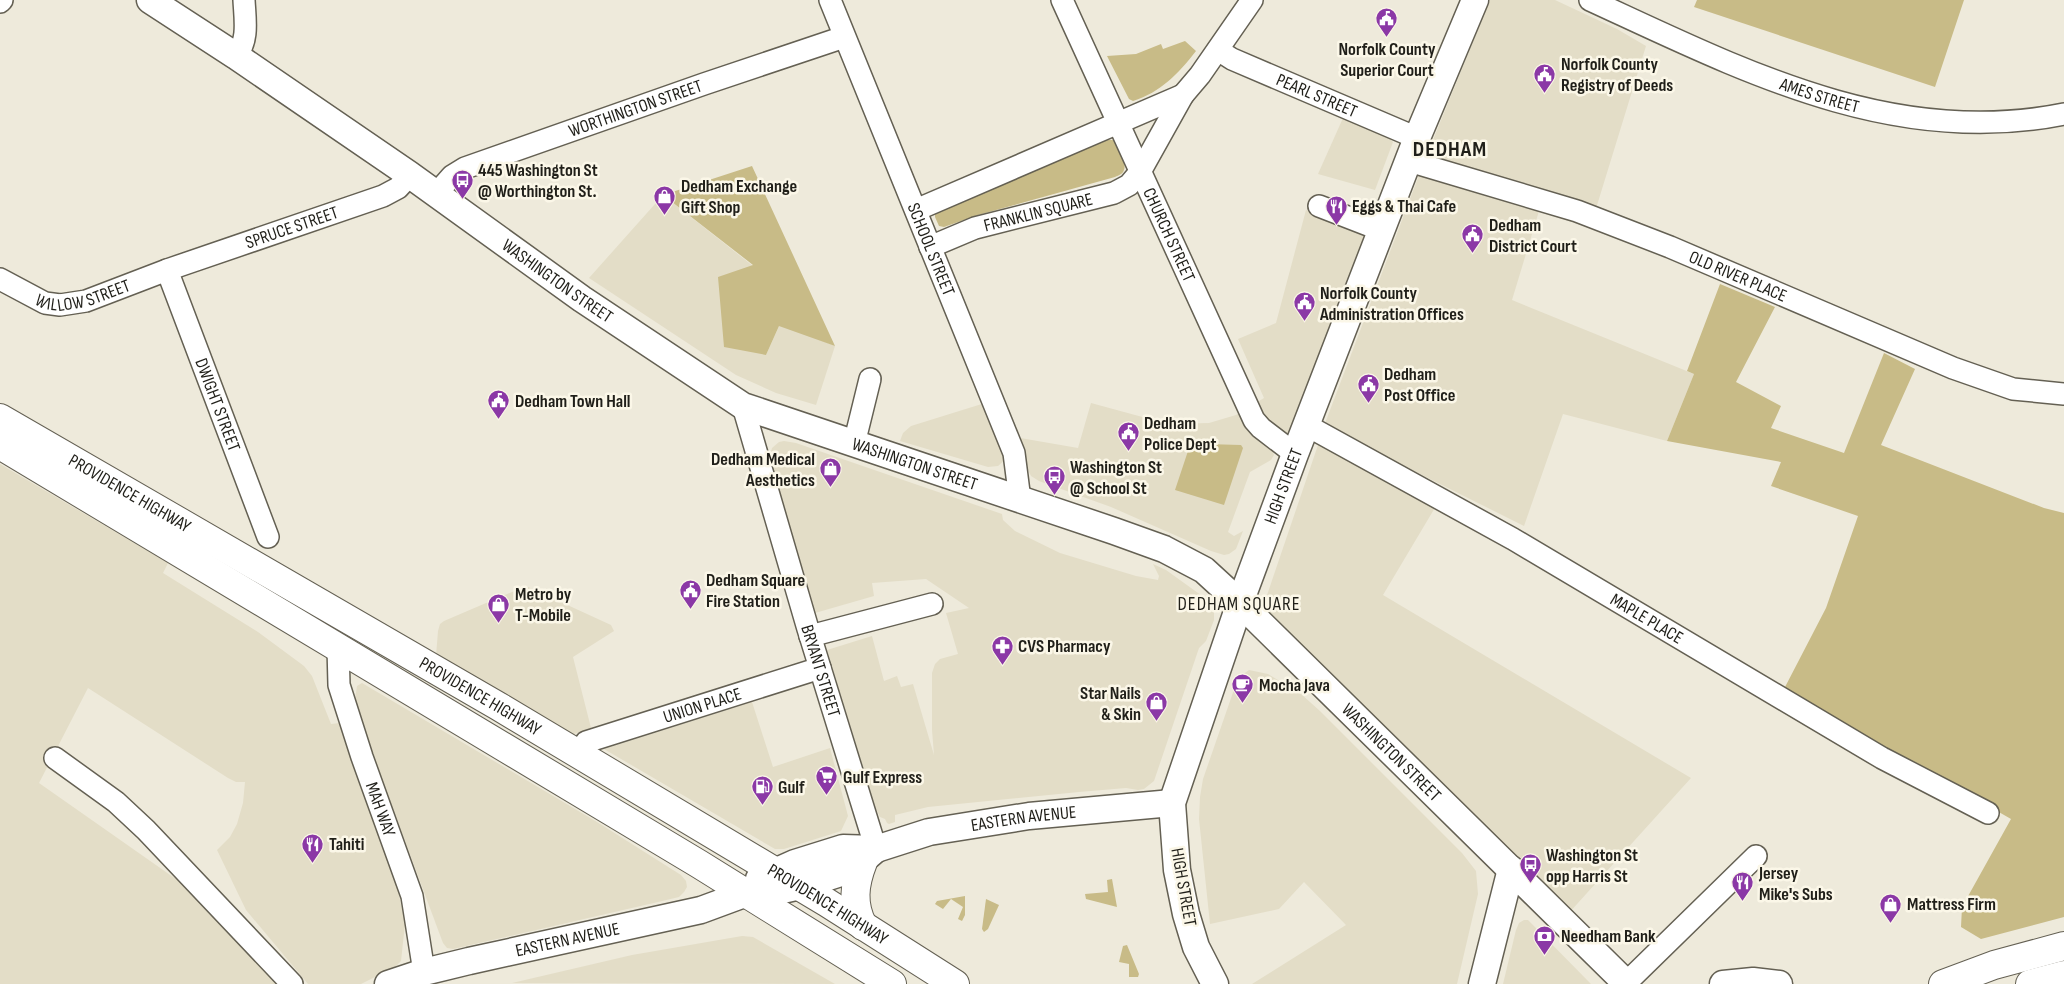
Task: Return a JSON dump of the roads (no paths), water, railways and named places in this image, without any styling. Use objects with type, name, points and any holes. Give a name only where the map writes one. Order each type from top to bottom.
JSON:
[{"type":"highway","name":"PROVIDENCE HIGHWAY","points":[[0,418],[476,692],[800,886],[954,984]]},
{"type":"highway","name":"PROVIDENCE HIGHWAY","points":[[0,445],[748,893],[892,984]]},
{"type":"highway","points":[[863,926],[857,915],[854,894],[870,856]]},
{"type":"highway","points":[[1942,984],[1994,965],[2064,946]]},
{"type":"highway","points":[[2030,984],[2064,975]]},
{"type":"main road","name":"WASHINGTON STREET","points":[[150,0],[236,56],[410,175],[582,300],[743,406],[1114,530],[1164,549],[1204,570],[1240,603],[1628,984]]},
{"type":"main road","name":"HIGH STREET","points":[[1215,984],[1196,947],[1186,914],[1177,870],[1172,803],[1240,603],[1295,454],[1413,149],[1475,0]]},
{"type":"main road","name":"EASTERN AVENUE","points":[[388,984],[424,972],[701,910],[748,893],[769,894],[800,886],[848,871],[870,856],[929,832],[1029,816],[1172,803]]},
{"type":"main road","name":"EASTERN AVENUE","points":[[748,893],[758,880],[774,871],[844,848],[870,856]]},
{"type":"main road","points":[[1482,984],[1511,869]]},
{"type":"main road","points":[[1723,984],[1757,981],[1778,984]]},
{"type":"street","points":[[236,56],[241,50],[245,36],[244,0]]},
{"type":"street","name":"SCHOOL STREET","points":[[830,0],[1014,453],[1020,500]]},
{"type":"street","name":"CHURCH STREET","points":[[1062,0],[1254,420],[1261,428],[1295,454]]},
{"type":"street","name":"FRANKLIN SQUARE","points":[[930,247],[975,228],[1114,193],[1129,185],[1140,172],[1183,95],[1218,50],[1252,0]]},
{"type":"street","name":"AMES STREET","points":[[1590,0],[1733,66],[1859,107],[1923,120],[1980,124],[2021,121],[2064,114]]},
{"type":"street","name":"WORTHINGTON STREET","points":[[436,194],[452,176],[466,168],[844,37]]},
{"type":"street","name":"PEARL STREET","points":[[1218,50],[1232,59],[1413,149]]},
{"type":"street","points":[[916,210],[1183,95]]},
{"type":"street","name":"OLD RIVER PLACE","points":[[1413,149],[1670,247],[1953,368],[2013,389],[2064,394]]},
{"type":"street","name":"SPRUCE STREET","points":[[168,270],[383,196],[398,188],[410,175]]},
{"type":"street","points":[[1319,206],[1381,230]]},
{"type":"street","name":"WILLOW STREET","points":[[0,280],[45,303],[60,305],[86,301],[168,270]]},
{"type":"street","name":"DWIGHT STREET","points":[[168,270],[268,537]]},
{"type":"street","points":[[854,444],[870,379]]},
{"type":"street","name":"BRYANT STREET","points":[[743,406],[820,668],[870,856]]},
{"type":"street","name":"MAPLE PLACE","points":[[1306,426],[1512,539],[1882,758],[1988,813]]},
{"type":"street","points":[[810,636],[932,604]]},
{"type":"street","name":"MAH WAY","points":[[338,647],[339,685],[362,758],[412,896],[424,972]]},
{"type":"street","name":"UNION PLACE","points":[[586,742],[820,668]]},
{"type":"street","points":[[55,758],[116,802],[146,830],[292,984]]},
{"type":"street","points":[[1628,984],[1756,856]]},
{"type":"place","name":"Norfolk County Superior Court","points":[[1387,38]]},
{"type":"place","name":"Norfolk County Registry of Deeds","points":[[1545,93]]},
{"type":"place","name":"445 Washington St @ Worthington St.","points":[[462,199]]},
{"type":"place","name":"Dedham Exchange Gift Shop","points":[[665,215]]},
{"type":"place","name":"Eggs & Thai Cafe","points":[[1336,225]]},
{"type":"place","name":"Dedham District Court","points":[[1473,254]]},
{"type":"place","name":"Norfolk County Administration Offices","points":[[1304,322]]},
{"type":"place","name":"Dedham Post Office","points":[[1368,403]]},
{"type":"place","name":"Dedham Town Hall","points":[[499,420]]},
{"type":"place","name":"Dedham Police Dept","points":[[1128,452]]},
{"type":"place","name":"Dedham Medical Aesthetics","points":[[831,488]]},
{"type":"place","name":"Washington St @ School St","points":[[1054,496]]},
{"type":"place","name":"Dedham Square Fire Station","points":[[690,609]]},
{"type":"place","name":"Metro by T-Mobile","points":[[499,623]]},
{"type":"place","name":"CVS Pharmacy","points":[[1002,665]]},
{"type":"place","name":"Mocha Java","points":[[1243,704]]},
{"type":"place","name":"Star Nails & Skin","points":[[1157,722]]},
{"type":"place","name":"Gulf Express","points":[[827,796]]},
{"type":"place","name":"Gulf","points":[[762,806]]},
{"type":"place","name":"Tahiti","points":[[313,863]]},
{"type":"place","name":"Washington St opp Harris St","points":[[1530,884]]},
{"type":"place","name":"Jersey Mike's Subs","points":[[1743,902]]},
{"type":"place","name":"Mattress Firm","points":[[1891,923]]},
{"type":"place","name":"Needham Bank","points":[[1545,955]]},
{"type":"district","name":"DEDHAM","points":[[1450,148]]},
{"type":"district","name":"DEDHAM SQUARE","points":[[1239,603]]}]
